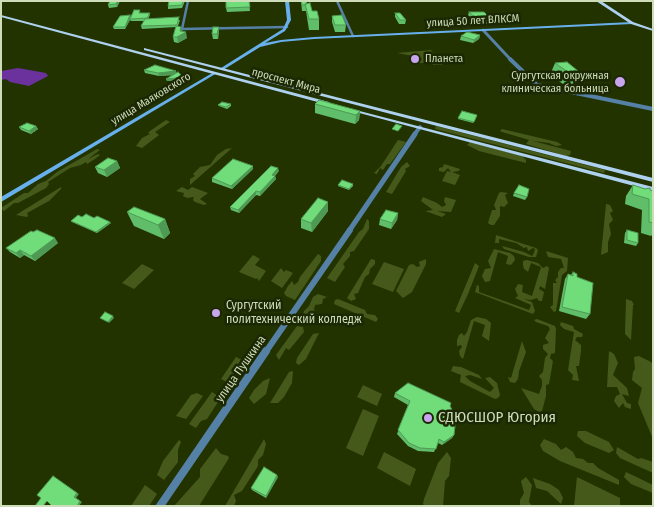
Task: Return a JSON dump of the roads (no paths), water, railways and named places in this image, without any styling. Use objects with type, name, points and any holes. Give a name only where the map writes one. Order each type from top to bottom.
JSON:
[{"type":"main road","points":[[287,1],[289,20],[287,27]]},
{"type":"main road","points":[[598,1],[632,23],[653,30]]},
{"type":"main road","name":"проспект Мира","points":[[1,12],[222,68],[653,188]]},
{"type":"main road","name":"проспект Мира","points":[[1,16],[215,73],[653,180]]},
{"type":"main road","name":"улица 50 лет ВЛКСМ","points":[[259,46],[281,41],[314,38],[632,23]]},
{"type":"main road","name":"улица Маяковского","points":[[1,200],[215,73],[287,27]]},
{"type":"main road","points":[[56,31],[63,28]]},
{"type":"main road","name":"улица 50 лет ВЛКСМ","points":[[283,31],[284,34],[290,37],[314,38]]},
{"type":"main road","name":"улица 50 лет ВЛКСМ","points":[[272,38],[273,40],[281,41]]},
{"type":"street","points":[[188,1],[181,28],[287,27]]},
{"type":"street","points":[[337,1],[353,36]]},
{"type":"street","points":[[483,30],[528,78],[537,84],[653,109]]},
{"type":"street","name":"улица Пушкина","points":[[160,506],[422,124]]},
{"type":"place","name":"Планета","points":[[415,59]]},
{"type":"place","name":"Сургутская окружная клиническая больница","points":[[620,82]]},
{"type":"place","name":"Сургутский политехнический колледж","points":[[216,313]]},
{"type":"place","name":"СДЮСШОР Югория","points":[[428,418]]}]
